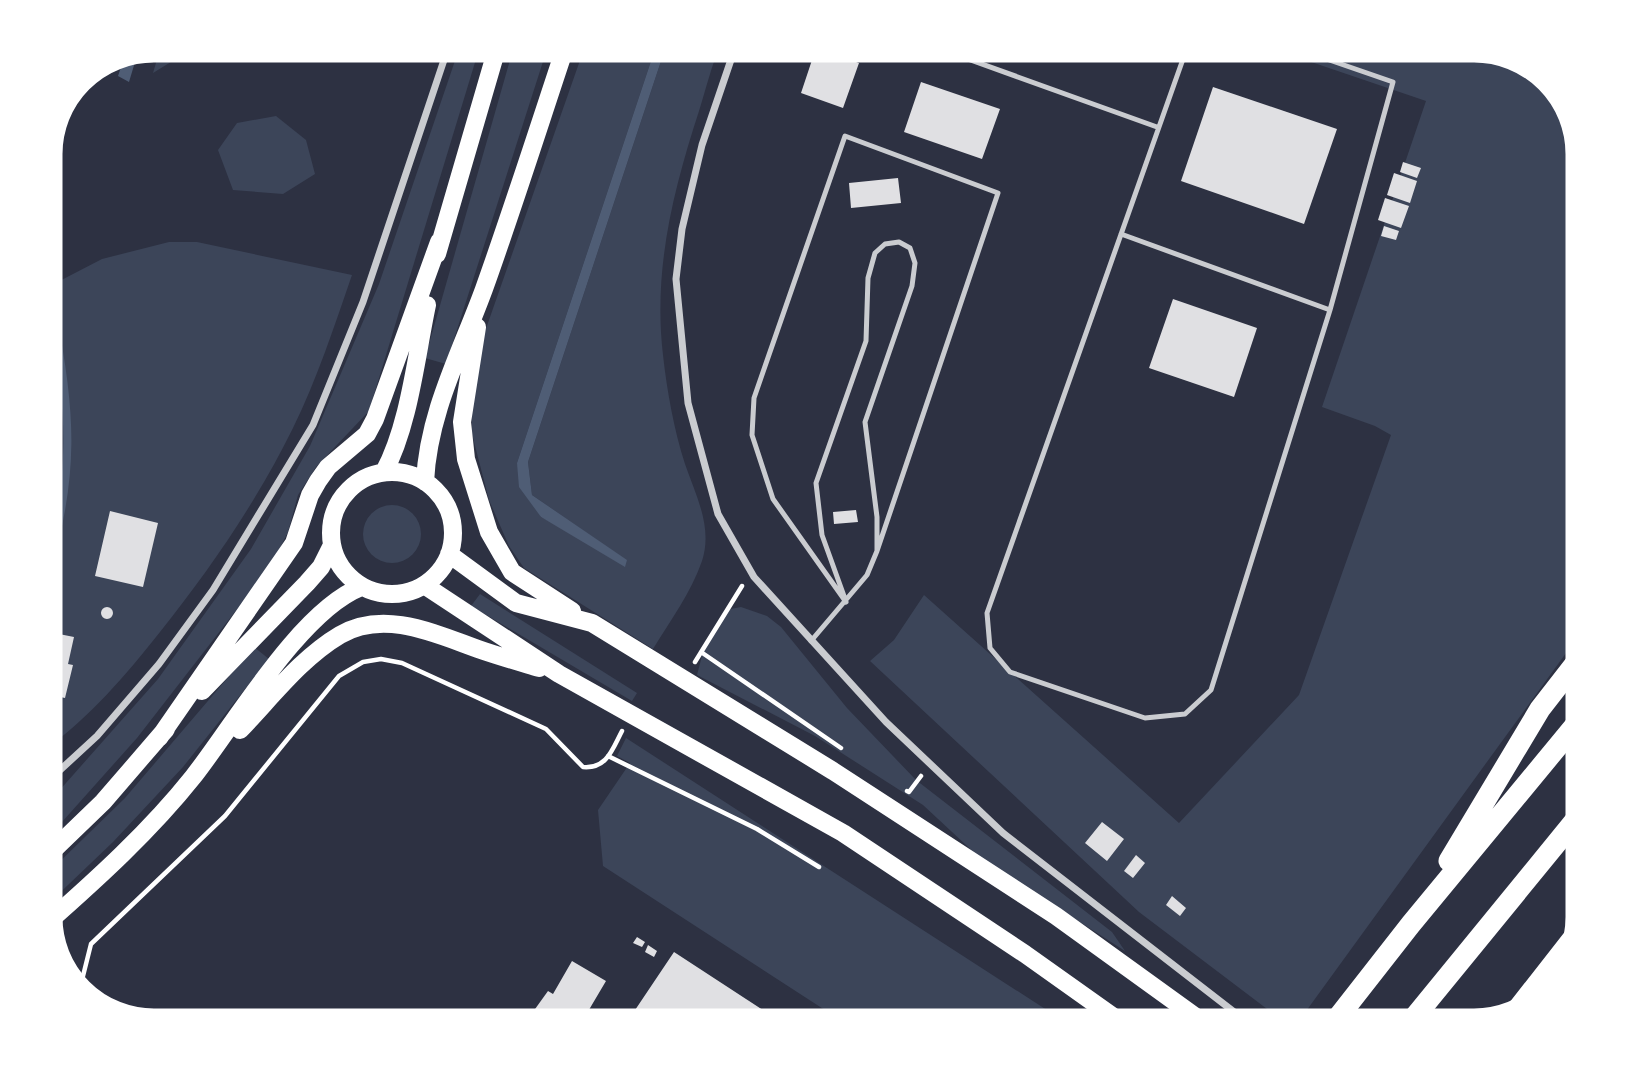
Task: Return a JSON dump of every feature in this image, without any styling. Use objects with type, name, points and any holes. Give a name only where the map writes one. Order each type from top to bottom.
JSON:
[{"type":"highway","points":[[1411,924],[1540,709],[1570,670]]},
{"type":"highway","points":[[1341,1013],[1411,924],[1570,733]]},
{"type":"highway","points":[[1419,1013],[1570,828]]},
{"type":"highway","points":[[1528,997],[1565,949]]},
{"type":"main road","points":[[159,738],[282,563],[300,532],[304,511],[318,481],[328,467],[354,448],[371,427],[439,242],[494,58]]},
{"type":"main road","points":[[425,482],[428,447],[441,398],[484,289],[562,58]]},
{"type":"main road","points":[[384,472],[391,460],[409,393],[439,242]]},
{"type":"main road","points":[[484,289],[462,422],[469,473],[489,532],[512,572],[1056,916],[1189,1013]]},
{"type":"main road","points":[[384,472],[405,473],[425,482],[436,491],[450,514],[453,527],[449,554],[439,571],[424,585],[408,592],[391,594],[361,587],[345,574],[332,545],[331,523],[345,493],[363,480],[384,472]]},
{"type":"main road","points":[[58,845],[103,802],[269,619],[307,583],[321,567],[332,545]]},
{"type":"main road","points":[[449,554],[516,603],[592,623]]},
{"type":"main road","points":[[424,585],[559,674],[843,833],[1025,954],[1107,1013]]},
{"type":"main road","points":[[191,779],[297,639],[324,612],[361,587]]},
{"type":"main road","points":[[58,914],[87,888],[314,654],[354,629],[394,625],[430,630],[559,674]]},
{"type":"street","points":[[58,772],[97,736],[159,664],[213,590],[313,425],[363,302],[445,58]]},
{"type":"street","points":[[732,58],[702,145],[682,229],[676,279],[688,403],[718,514],[754,577],[886,722],[1003,833],[1234,1013]]},
{"type":"lane","points":[[963,58],[1157,127]]},
{"type":"lane","points":[[1183,58],[987,613],[990,648],[1010,672],[1145,718],[1185,714],[1211,690],[1331,310],[1393,82],[1322,58]]},
{"type":"lane","points":[[811,641],[846,602],[867,575],[998,194],[845,136],[754,398],[752,435],[773,499],[846,602]]},
{"type":"lane","points":[[1121,234],[1331,310]]},
{"type":"lane","points":[[846,602],[822,535],[816,483],[866,341],[868,278],[875,253],[885,244],[899,242],[911,248],[915,262],[912,286],[865,422],[877,517],[877,551]]},
{"type":"path","points":[[685,679],[736,593],[754,577]]},
{"type":"path","points":[[701,652],[847,752]]},
{"type":"path","points":[[82,981],[91,944],[225,816],[339,676],[350,667],[373,660],[392,660],[546,729],[583,768],[594,768],[605,762],[631,716]]},
{"type":"path","points":[[608,756],[757,829],[820,867]]},
{"type":"path","points":[[899,785],[909,792],[930,764]]},
{"type":"shaded area","points":[[157,58],[177,58],[153,73]]},
{"type":"shaded area","points":[[456,58],[476,58],[369,411],[316,467],[298,495],[288,532],[278,552],[248,595],[137,738],[58,825],[58,792],[158,679],[251,549],[310,446],[379,284]]},
{"type":"shaded area","points":[[511,58],[544,58],[446,364],[425,358]]},
{"type":"shaded area","points":[[581,58],[652,58],[517,463],[541,517],[626,560],[532,495],[528,462],[662,58],[716,58],[674,201],[663,262],[661,292],[663,355],[669,396],[681,451],[702,512],[705,548],[692,584],[653,649],[524,568],[509,546],[489,500],[472,434],[472,398],[482,340]]},
{"type":"shaded area","points":[[652,58],[662,58],[528,462],[532,495],[627,560],[625,567],[541,517],[519,487],[517,463]]},
{"type":"shaded area","points":[[1299,58],[1475,58],[1499,61],[1538,81],[1560,111],[1567,129],[1570,153],[1570,648],[1305,1013],[1272,1013],[1139,912],[870,661],[894,640],[924,595],[1179,823],[1299,695],[1391,435],[1375,426],[1322,407],[1426,101]]},
{"type":"shaded area","points":[[136,60],[129,82],[118,76],[122,63]]},
{"type":"shaded area","points":[[276,116],[306,140],[315,174],[283,194],[233,190],[218,150],[237,123]]},
{"type":"shaded area","points":[[169,242],[197,242],[352,275],[302,409],[264,482],[232,533],[179,608],[134,664],[107,695],[58,740],[58,282],[102,259]]},
{"type":"shaded area","points":[[392,505],[403,507],[416,518],[421,534],[419,545],[408,558],[392,563],[381,561],[368,550],[363,534],[365,523],[376,510]]},
{"type":"shaded area","points":[[480,594],[637,693],[632,701],[471,606]]},
{"type":"shaded area","points":[[741,607],[767,616],[781,627],[847,708],[916,780],[1112,932],[1125,951],[980,858],[923,805],[815,736],[697,675],[703,652],[725,610]]},
{"type":"shaded area","points":[[254,647],[269,659],[183,767],[113,842],[58,895],[58,863],[125,798]]},
{"type":"shaded area","points":[[626,738],[1051,1013],[830,1013],[603,866],[598,810],[630,763],[617,756]]},
{"type":"building","points":[[813,58],[845,58],[859,63],[843,108],[801,93]]},
{"type":"building","points":[[921,82],[1000,109],[982,159],[904,132]]},
{"type":"building","points":[[1213,87],[1337,129],[1304,224],[1181,181]]},
{"type":"building","points":[[1403,162],[1421,168],[1417,178],[1400,172]]},
{"type":"building","points":[[1394,173],[1417,181],[1410,203],[1387,195]]},
{"type":"building","points":[[898,178],[901,203],[851,208],[849,183]]},
{"type":"building","points":[[1385,198],[1409,206],[1401,228],[1378,220]]},
{"type":"building","points":[[1384,226],[1399,231],[1396,240],[1381,236]]},
{"type":"building","points":[[1173,299],[1257,328],[1234,397],[1149,368]]},
{"type":"building","points":[[856,510],[858,522],[834,524],[833,512]]},
{"type":"building","points":[[110,511],[158,523],[143,587],[95,576]]},
{"type":"building","points":[[107,607],[113,613],[107,619],[101,613]]},
{"type":"building","points":[[59,634],[74,637],[68,664],[73,665],[65,698],[58,697]]},
{"type":"building","points":[[1102,822],[1124,839],[1107,861],[1085,843]]},
{"type":"building","points":[[1136,855],[1145,863],[1133,878],[1124,871]]},
{"type":"building","points":[[1172,896],[1186,908],[1180,916],[1166,905]]},
{"type":"building","points":[[637,937],[645,942],[642,947],[633,943]]},
{"type":"building","points":[[648,945],[657,951],[654,957],[645,952]]},
{"type":"building","points":[[674,952],[768,1013],[633,1013]]},
{"type":"building","points":[[572,961],[606,981],[587,1013],[532,1013],[548,991],[553,994]]},
{"type":"waterway","points":[[58,344],[67,413],[67,444],[66,474],[58,524]]}]
